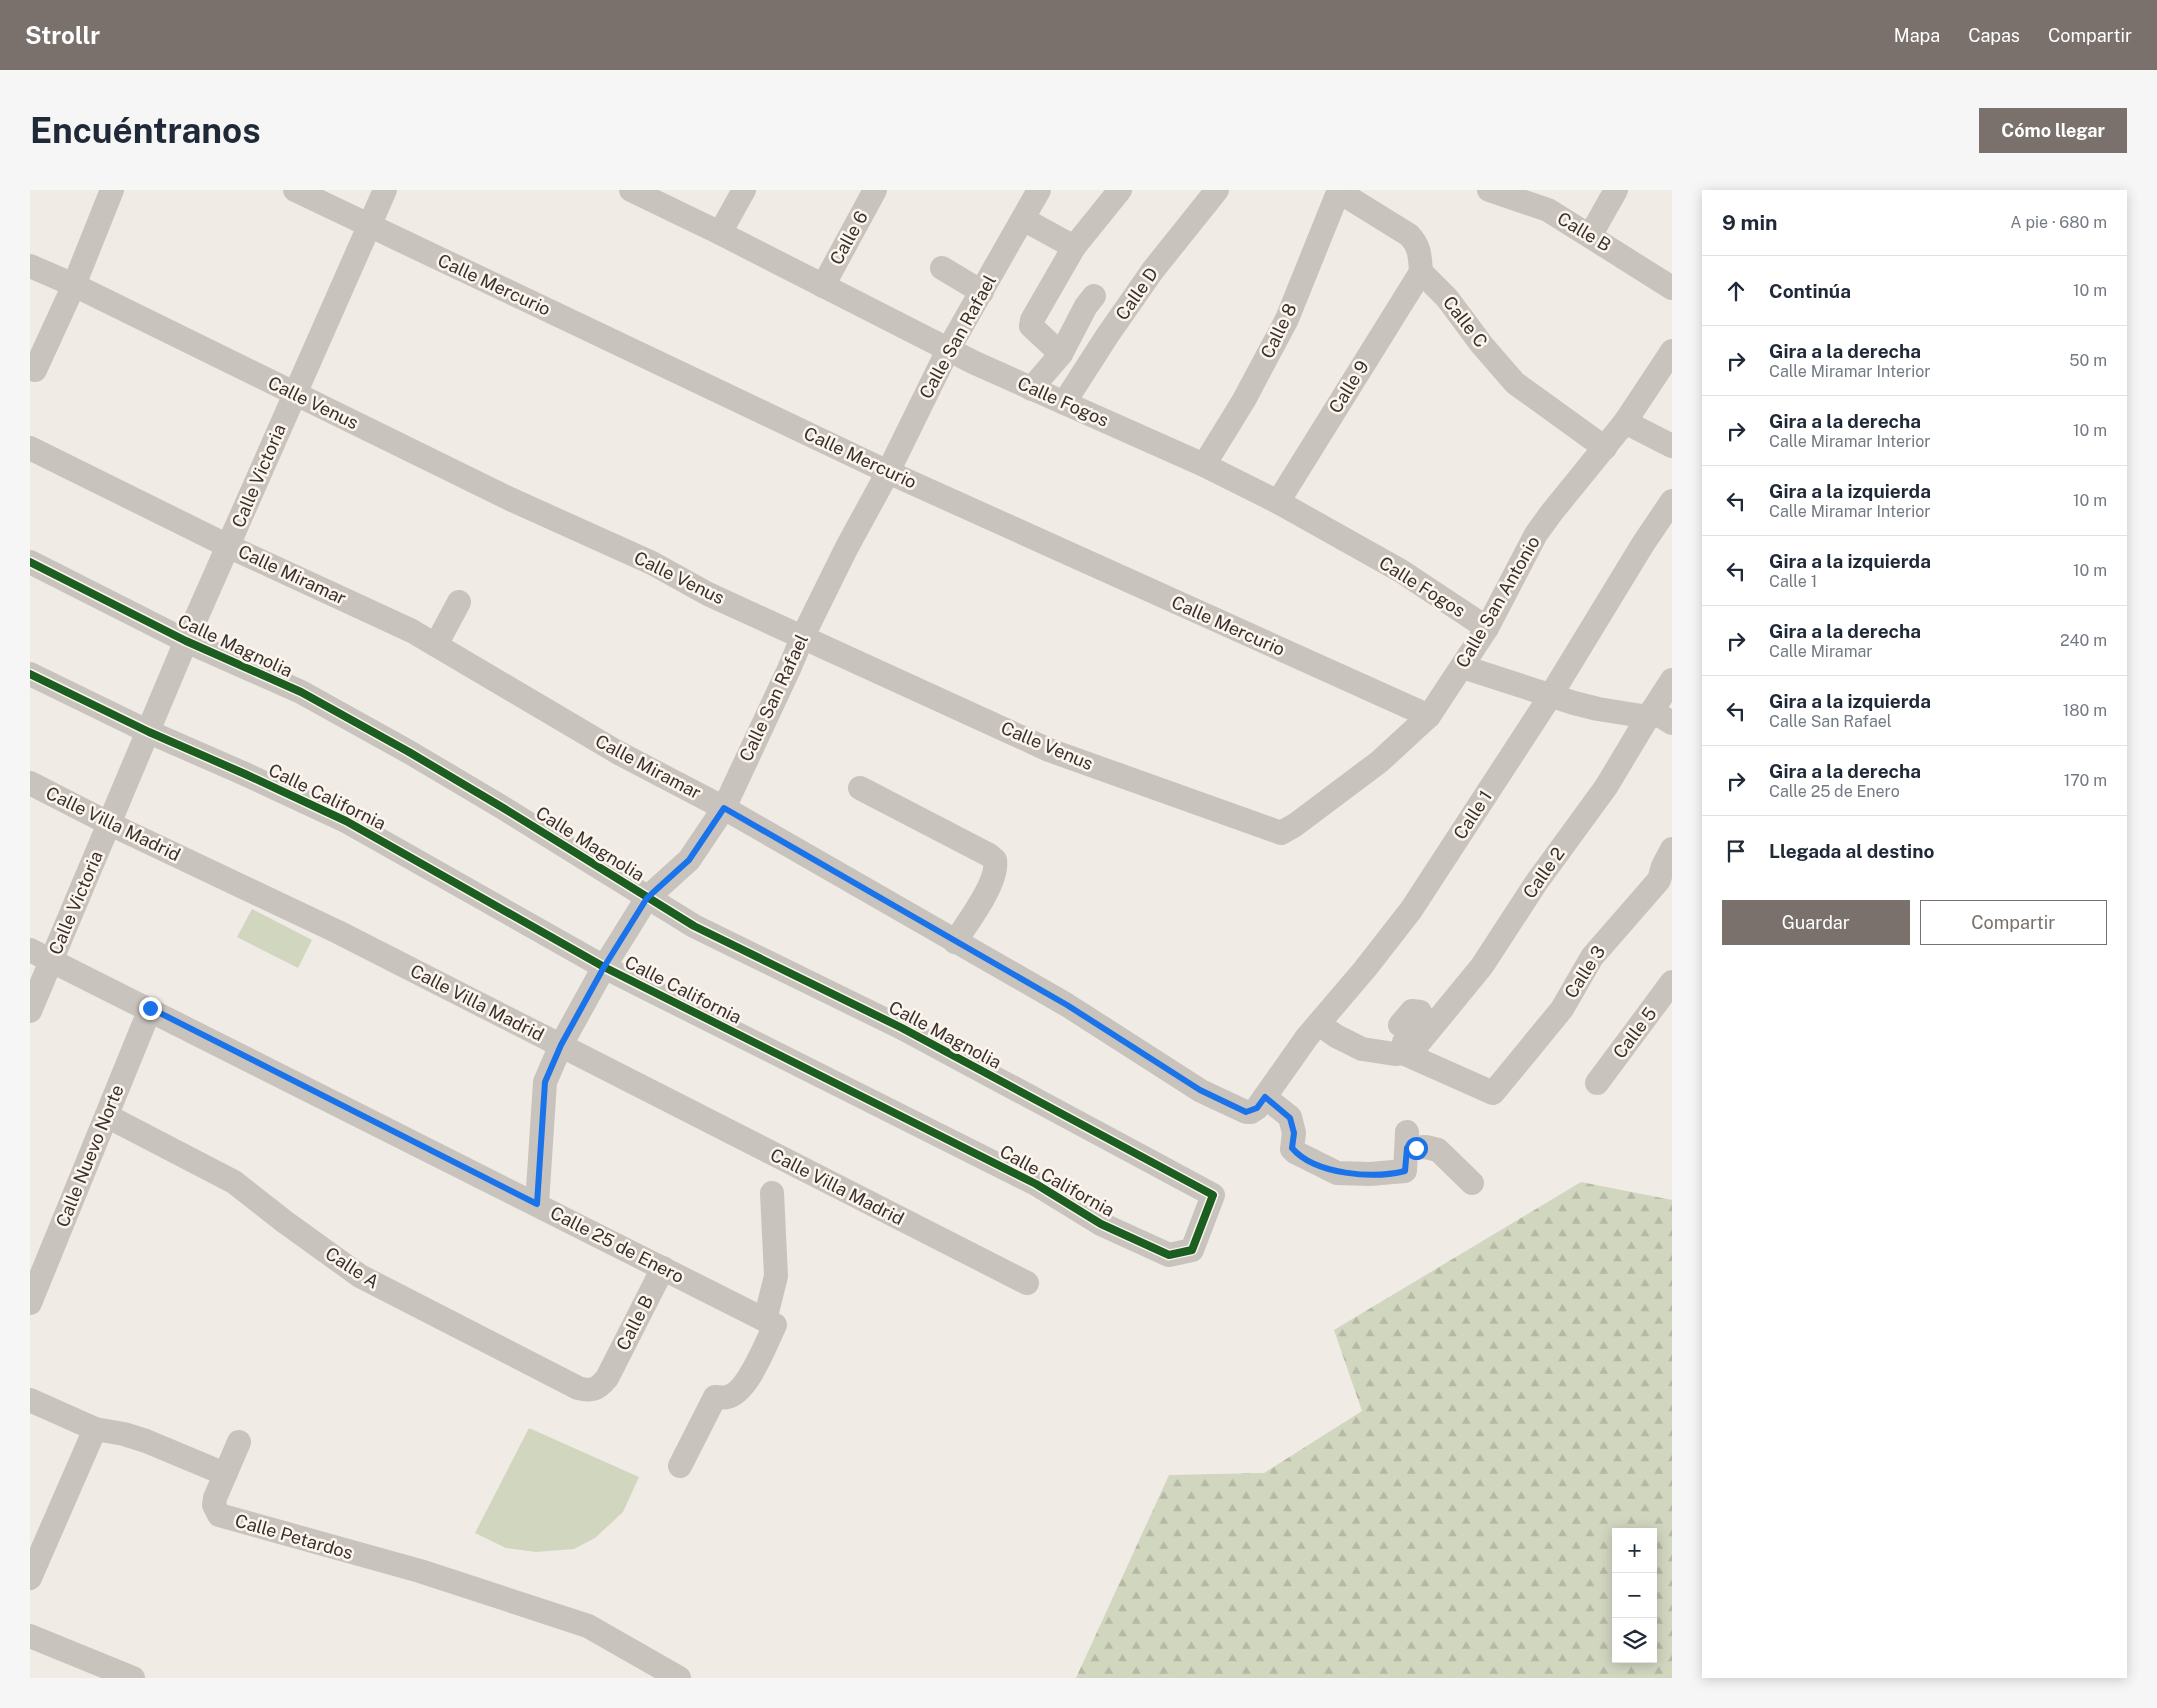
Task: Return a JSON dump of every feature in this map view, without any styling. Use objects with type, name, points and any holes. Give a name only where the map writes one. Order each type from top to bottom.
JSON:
[{"type":"street","points":[[35,370],[74,285],[112,190]]},
{"type":"street","name":"Calle Mercurio","points":[[295,190],[888,472],[1429,716]]},
{"type":"street","name":"Calle Victoria","points":[[30,1011],[186,641],[385,190]]},
{"type":"street","name":"Calle Fogos","points":[[631,190],[720,233],[948,350],[1031,389],[1204,465],[1278,502],[1400,572],[1487,628]]},
{"type":"street","points":[[720,233],[744,190]]},
{"type":"street","name":"Calle 6","points":[[823,286],[875,190]]},
{"type":"street","name":"Calle San Rafael","points":[[537,1204],[545,1082],[561,1045],[604,967],[647,898],[689,860],[724,808],[790,669],[803,636],[847,547],[888,472],[948,350],[1039,190]]},
{"type":"street","points":[[1061,354],[1031,326],[1074,247],[1120,190]]},
{"type":"street","name":"Calle D","points":[[1064,403],[1107,336],[1153,270],[1218,190]]},
{"type":"street","name":"Calle B","points":[[1489,190],[1548,210],[1672,288]]},
{"type":"street","points":[[1590,236],[1616,190]]},
{"type":"street","points":[[1339,191],[1409,235],[1416,242],[1420,254],[1421,272]]},
{"type":"street","name":"Calle 8","points":[[1204,465],[1244,400],[1287,319],[1339,191]]},
{"type":"street","points":[[1024,219],[1074,247]]},
{"type":"street","name":"Calle Venus","points":[[30,266],[74,285],[510,499],[652,563],[708,594],[1049,750],[1281,834],[1296,825]]},
{"type":"street","points":[[942,268],[982,292]]},
{"type":"street","name":"Calle C","points":[[1421,272],[1447,298],[1482,345],[1515,383],[1605,448]]},
{"type":"street","name":"Calle 9","points":[[1278,502],[1421,272]]},
{"type":"street","points":[[1031,389],[1061,354],[1086,306],[1094,296]]},
{"type":"street","name":"Calle San Antonio","points":[[1296,825],[1379,762],[1429,716],[1487,628],[1536,534],[1625,422],[1672,350]]},
{"type":"street","points":[[1625,422],[1672,446]]},
{"type":"street","name":"Calle Miramar","points":[[30,448],[228,546],[412,631],[617,752],[724,808],[1067,1005],[1200,1090],[1241,1110],[1258,1104]]},
{"type":"street","name":"Calle 1","points":[[1258,1104],[1318,1024],[1366,969],[1411,910],[1551,695],[1643,544],[1672,501]]},
{"type":"street","name":"Calle Magnolia","points":[[30,562],[186,641],[301,692],[505,808],[694,926],[902,1028],[1213,1195]]},
{"type":"street","points":[[436,645],[459,602]]},
{"type":"street","points":[[1463,666],[1598,709],[1657,717]]},
{"type":"street","name":"Calle California","points":[[30,674],[149,732],[246,774],[346,821],[604,967],[1036,1184],[1101,1224],[1169,1255],[1192,1250],[1213,1195]]},
{"type":"street","name":"Calle 2","points":[[1403,1053],[1418,1044],[1428,1034],[1482,966],[1536,883],[1657,717],[1672,680]]},
{"type":"street","name":"Calle Villa Madrid","points":[[30,783],[110,824],[338,932],[1027,1284]]},
{"type":"street","points":[[860,788],[989,855],[995,860],[996,865],[991,880],[955,942]]},
{"type":"street","name":"Calle 3","points":[[1403,1053],[1493,1093],[1562,1009],[1592,957],[1659,880],[1663,866],[1672,849]]},
{"type":"street","name":"Calle 25 de Enero","points":[[30,950],[150,1008],[770,1322]]},
{"type":"street","name":"Calle 5","points":[[1597,1083],[1672,982]]},
{"type":"street","name":"Calle Nuevo Norte","points":[[30,1303],[150,1008]]},
{"type":"street","points":[[1318,1024],[1336,1036],[1362,1049],[1385,1054],[1403,1053],[1402,1044],[1420,1020],[1422,1016],[1420,1012],[1412,1011],[1400,1025]]},
{"type":"street","points":[[1258,1104],[1290,1118],[1294,1133],[1292,1148],[1299,1154],[1337,1173],[1370,1174],[1405,1171],[1407,1140],[1438,1150],[1472,1182]]},
{"type":"street","name":"Calle A","points":[[107,1116],[234,1182],[338,1261],[360,1276],[400,1298],[578,1388],[588,1391],[599,1388],[607,1378]]},
{"type":"street","points":[[680,1466],[715,1397],[728,1397],[738,1392],[745,1384],[770,1322],[776,1276],[772,1193]]},
{"type":"street","name":"Calle B","points":[[607,1378],[663,1268]]},
{"type":"street","points":[[30,1400],[95,1429],[124,1434],[146,1441],[225,1474]]},
{"type":"street","points":[[30,1578],[95,1429]]},
{"type":"street","name":"Calle Petardos","points":[[239,1442],[214,1505],[219,1515],[420,1571],[588,1626],[679,1678]]},
{"type":"street","points":[[30,1636],[133,1678]]},
{"type":"green space","points":[[252,909],[312,940],[298,968],[237,937]]},
{"type":"green space","points":[[1581,1182],[1672,1200],[1672,1678],[1076,1678],[1169,1475],[1264,1473],[1362,1411],[1334,1330]]},
{"type":"green space","points":[[529,1428],[639,1477],[623,1512],[595,1538],[574,1549],[536,1552],[506,1548],[475,1533]]},
{"type":"cycle path","points":[[30,562],[186,641],[301,692],[409,752],[505,809],[694,926],[902,1028],[1213,1195],[1192,1250],[1169,1255],[1101,1224],[1036,1184],[604,967],[346,821],[149,732],[30,674]]},
{"type":"route","points":[[150,1008],[537,1204],[545,1082],[551,1064],[604,967],[647,898],[670,880],[689,860],[724,808],[982,958],[1067,1005],[1200,1090],[1246,1112],[1251,1112],[1257,1108],[1265,1097],[1290,1118],[1294,1133],[1292,1148],[1295,1152],[1318,1165],[1337,1173],[1370,1174],[1400,1172],[1405,1171],[1407,1148],[1416,1148]]}]
